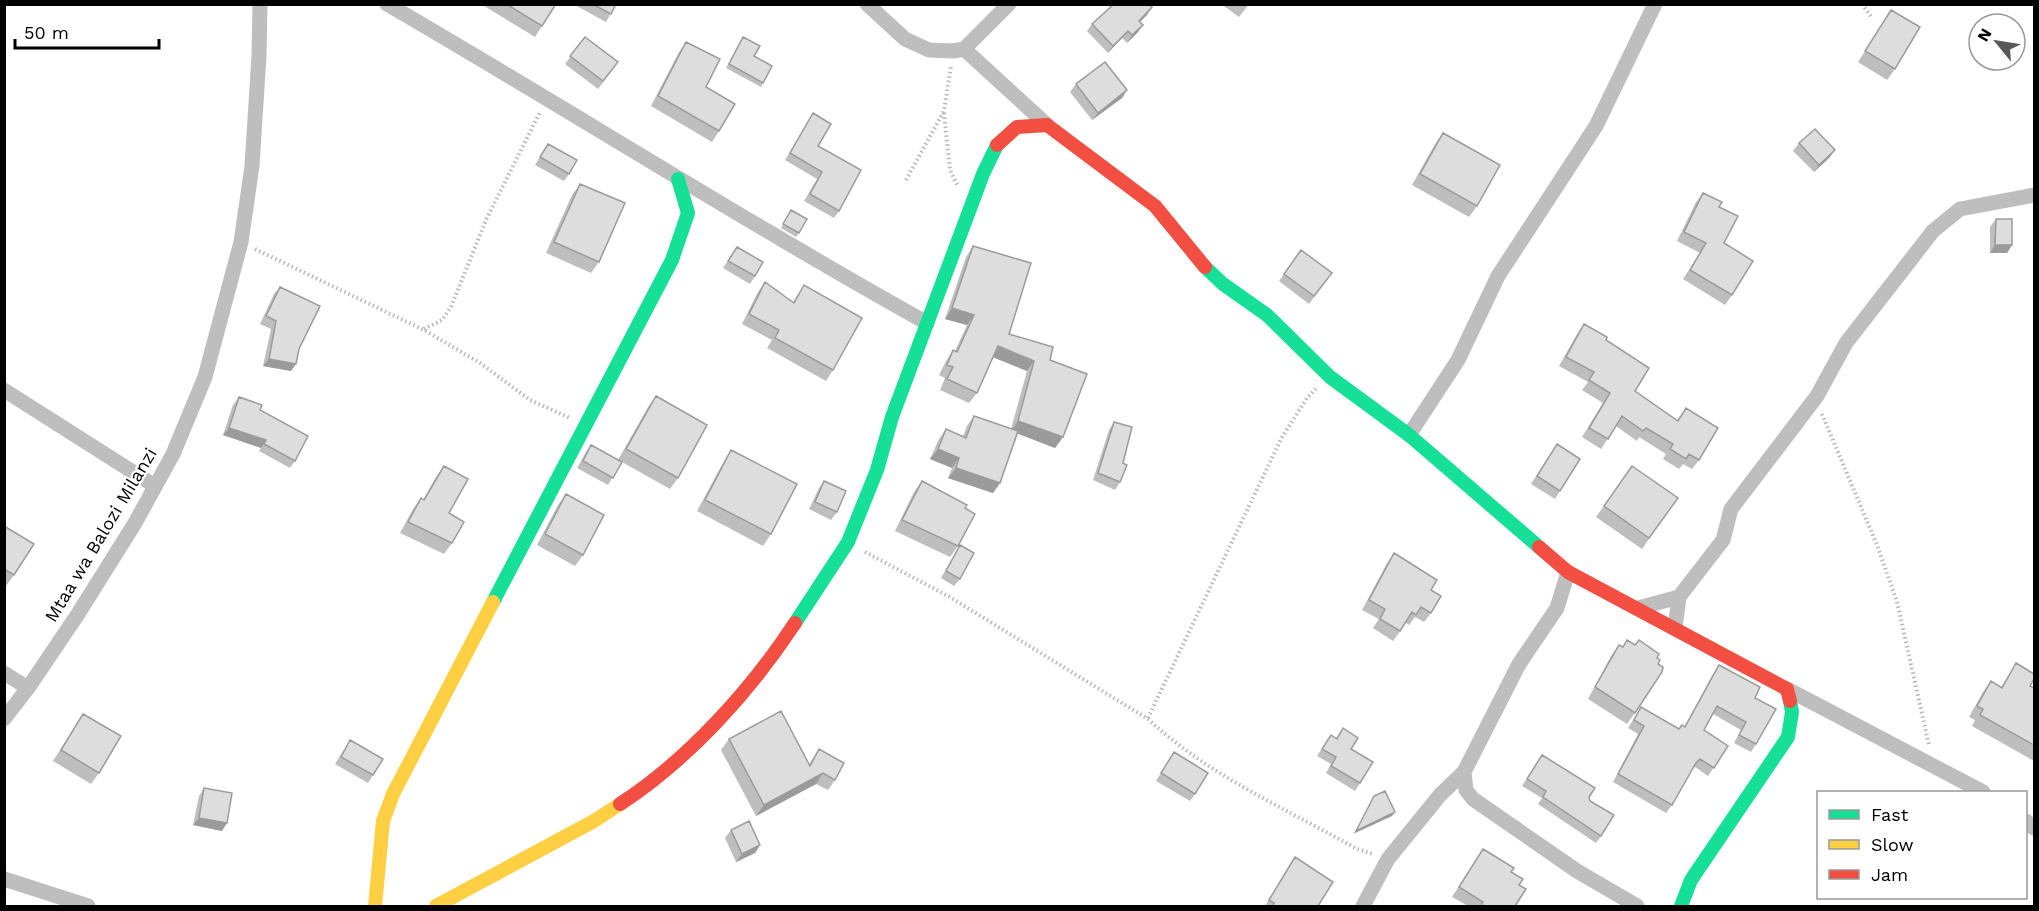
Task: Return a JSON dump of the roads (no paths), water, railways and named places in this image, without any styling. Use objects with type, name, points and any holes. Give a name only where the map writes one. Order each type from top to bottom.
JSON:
[{"type":"street","name":"Mtaa wa Balozi Milanzi","points":[[4,719],[28,688],[91,593],[155,486],[173,454],[205,377],[241,242],[252,166],[260,4]]},
{"type":"street","points":[[387,4],[548,97],[678,179],[927,322]]},
{"type":"street","points":[[867,4],[905,39],[929,50],[959,50],[1047,125],[1155,206],[1199,261],[1223,284],[1267,315],[1330,376],[1409,435],[1568,572],[1981,791]]},
{"type":"street","points":[[959,50],[1009,4]]},
{"type":"street","points":[[1409,435],[1458,360],[1498,276],[1596,126],[1655,4]]},
{"type":"street","points":[[436,906],[594,821],[637,793],[724,716],[778,650],[848,542],[877,470],[891,417],[998,142],[1017,127],[1047,125]]},
{"type":"street","points":[[375,906],[383,821],[393,794],[464,662],[525,538],[587,426],[672,260],[688,213],[678,179]]},
{"type":"street","points":[[1675,628],[1679,597],[1724,540],[1731,508],[1817,396],[1846,343],[1933,231],[1959,209],[2034,195]]},
{"type":"street","points":[[4,390],[155,486]]},
{"type":"street","points":[[1363,906],[1388,859],[1440,795],[1464,772],[1519,664],[1557,608],[1568,572]]},
{"type":"street","points":[[1638,608],[1679,597]]},
{"type":"street","points":[[4,674],[28,688]]},
{"type":"street","points":[[1681,906],[1691,880],[1708,852],[1788,737],[1792,712],[1787,689]]},
{"type":"street","points":[[1464,772],[1466,790],[1473,799],[1577,871],[1636,906]]},
{"type":"street","points":[[4,879],[88,906]]}]
